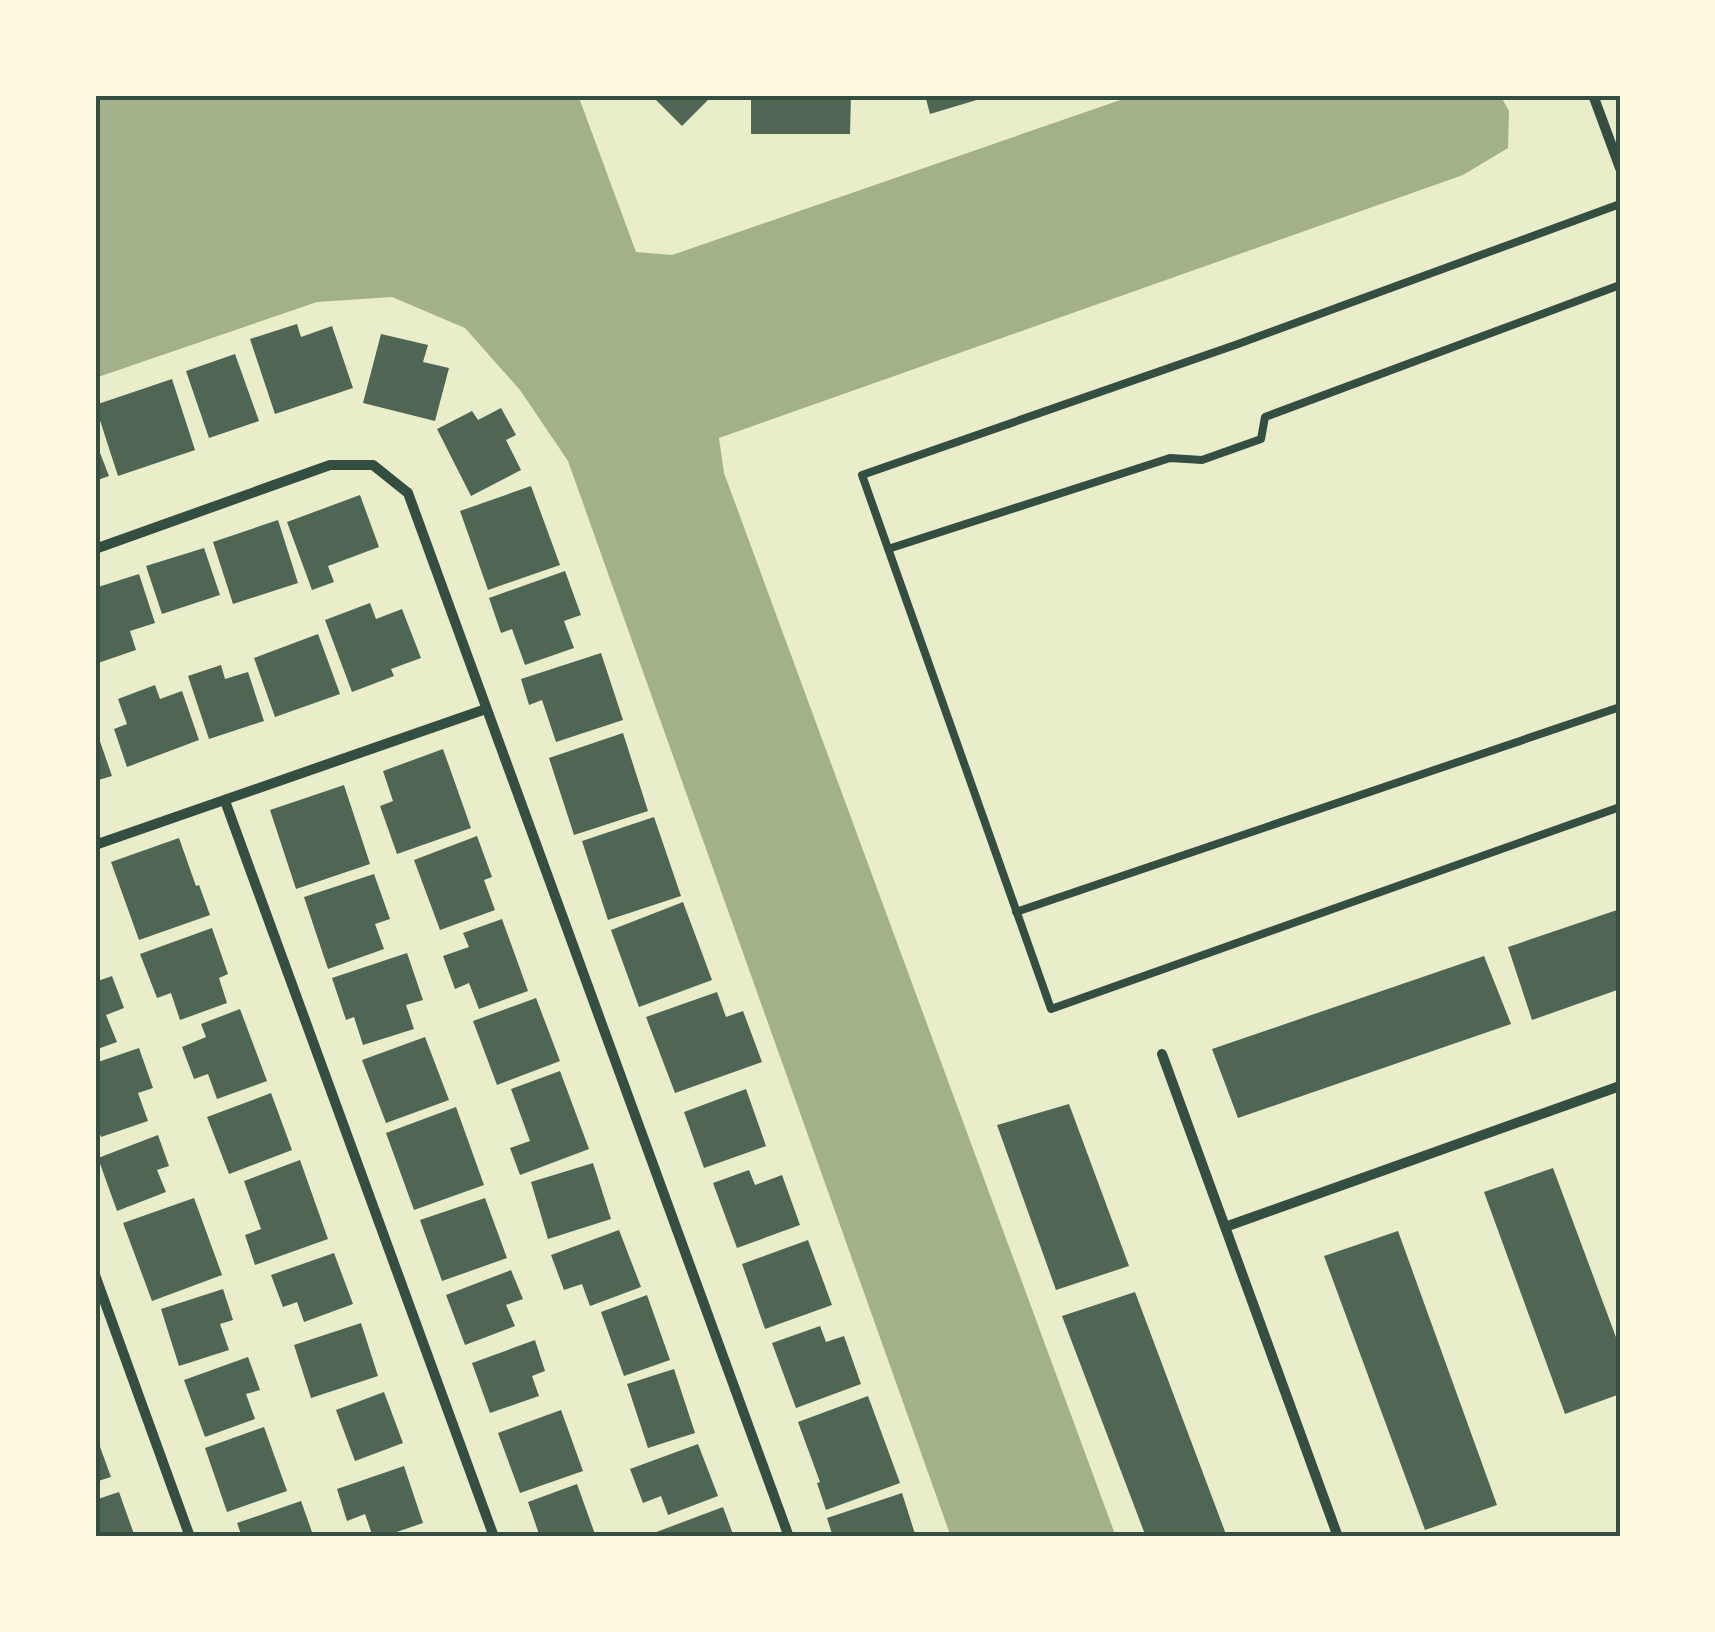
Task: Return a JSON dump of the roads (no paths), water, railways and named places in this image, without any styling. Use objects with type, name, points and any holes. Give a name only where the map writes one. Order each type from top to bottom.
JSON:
[{"type":"street","points":[[1593,95],[1620,168]]},
{"type":"street","points":[[95,549],[330,465],[373,465],[408,493],[789,1537]]},
{"type":"street","points":[[95,844],[486,709]]},
{"type":"street","points":[[224,801],[494,1537]]},
{"type":"street","points":[[1162,1054],[1338,1537]]},
{"type":"street","points":[[1225,1228],[1620,1086]]},
{"type":"street","points":[[95,1275],[190,1537]]},
{"type":"lane","points":[[1620,204],[1256,338],[862,474],[1050,1010],[1620,806]]},
{"type":"lane","points":[[888,549],[1170,458],[1202,460],[1261,439],[1265,417],[1620,285]]},
{"type":"lane","points":[[1016,912],[1620,706]]}]
